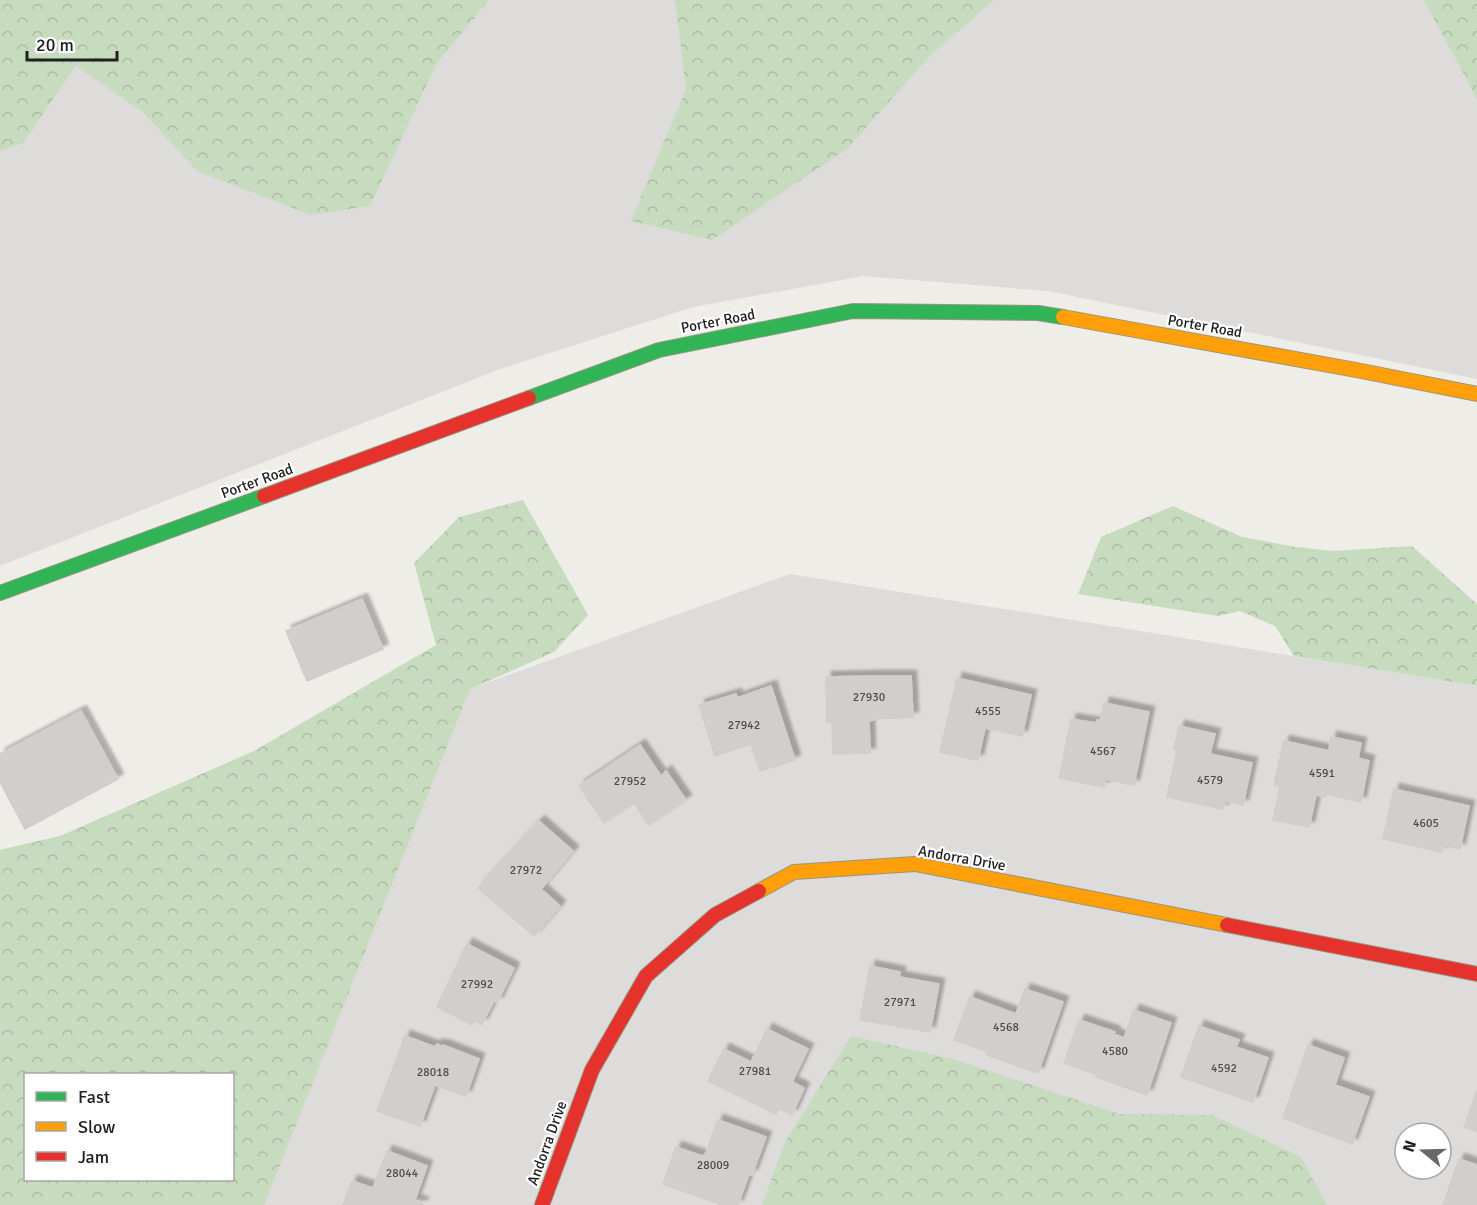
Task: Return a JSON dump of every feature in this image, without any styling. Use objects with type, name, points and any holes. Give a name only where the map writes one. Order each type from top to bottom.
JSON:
[{"type":"main road","name":"Porter Road","points":[[0,593],[659,350],[854,311],[1038,313],[1477,394]]},
{"type":"main road","name":"Andorra Drive","points":[[542,1205],[592,1070],[646,976],[716,915],[794,872],[915,864],[1477,974]]},
{"type":"shaded area","points":[[0,0],[1477,0],[1477,379],[1048,291],[863,276],[693,307],[500,369],[0,566]]},
{"type":"shaded area","points":[[790,574],[1477,686],[1477,1205],[0,1205],[0,850],[60,836]]},
{"type":"green space","points":[[0,0],[489,0],[437,63],[370,206],[311,215],[197,171],[143,112],[76,66],[23,143],[0,151]]},
{"type":"green space","points":[[675,0],[994,0],[929,57],[847,149],[712,240],[631,221],[686,89]]},
{"type":"green space","points":[[1424,0],[1477,0],[1477,99]]},
{"type":"green space","points":[[523,500],[588,615],[554,652],[470,689],[264,1205],[0,1205],[0,850],[60,836],[254,751],[436,645],[414,563],[459,517]]},
{"type":"green space","points":[[1173,506],[1242,537],[1296,547],[1333,551],[1412,546],[1477,604],[1477,686],[1294,656],[1275,626],[1240,611],[1218,616],[1078,594],[1101,537]]},
{"type":"green space","points":[[851,1036],[953,1059],[1120,1114],[1212,1115],[1301,1157],[1327,1205],[762,1205],[785,1142]]},
{"type":"building","points":[[362,599],[383,649],[307,681],[286,631]]},
{"type":"building","points":[[911,676],[913,717],[869,721],[870,753],[833,754],[832,722],[827,722],[826,677]]},
{"type":"building","points":[[957,678],[1031,695],[1022,736],[985,728],[978,760],[940,752]]},
{"type":"building","points":[[771,686],[795,760],[760,771],[751,744],[715,756],[699,705],[736,694],[737,698]]},
{"type":"building","points":[[1104,703],[1149,712],[1134,785],[1105,779],[1104,787],[1059,778],[1071,719],[1096,723],[1097,720],[1100,721]]},
{"type":"building","points":[[81,711],[118,779],[25,829],[0,782],[0,754]]},
{"type":"building","points":[[1179,726],[1215,734],[1210,754],[1252,763],[1243,805],[1225,801],[1223,809],[1167,797],[1177,750],[1174,749]]},
{"type":"building","points":[[1331,737],[1361,743],[1358,758],[1369,761],[1361,802],[1326,794],[1326,797],[1316,795],[1309,827],[1273,820],[1280,787],[1274,785],[1284,741],[1329,751]]},
{"type":"building","points":[[640,745],[661,776],[666,771],[686,800],[649,825],[634,803],[604,823],[579,786]]},
{"type":"building","points":[[1394,789],[1469,806],[1460,849],[1443,845],[1442,852],[1383,839]]},
{"type":"building","points":[[539,821],[573,851],[541,889],[560,906],[534,936],[478,888]]},
{"type":"building","points":[[467,944],[514,968],[497,1003],[494,1001],[482,1024],[474,1020],[472,1025],[437,1007]]},
{"type":"building","points":[[870,966],[900,972],[899,977],[939,984],[930,1032],[860,1020]]},
{"type":"building","points":[[1025,989],[1063,1002],[1038,1073],[987,1055],[988,1052],[954,1040],[970,997],[1016,1014]]},
{"type":"building","points":[[1134,1010],[1171,1023],[1147,1095],[1064,1063],[1079,1020],[1115,1032],[1114,1034],[1124,1038]]},
{"type":"building","points":[[1199,1026],[1239,1040],[1236,1047],[1268,1058],[1253,1102],[1181,1077]]},
{"type":"building","points":[[767,1029],[808,1049],[792,1082],[804,1088],[792,1115],[779,1108],[776,1114],[708,1081],[724,1049],[751,1062]]},
{"type":"building","points":[[405,1036],[435,1047],[437,1044],[443,1047],[443,1045],[479,1059],[466,1096],[435,1085],[420,1126],[377,1111]]},
{"type":"building","points":[[1308,1045],[1344,1058],[1335,1085],[1369,1097],[1352,1144],[1283,1118]]},
{"type":"building","points":[[1477,1090],[1477,1132],[1464,1127]]},
{"type":"building","points":[[718,1120],[766,1137],[738,1205],[722,1205],[663,1184],[676,1147],[705,1155]]},
{"type":"building","points":[[387,1151],[427,1166],[415,1200],[423,1203],[422,1205],[343,1205],[352,1181],[373,1188]]},
{"type":"building","points":[[1459,1159],[1477,1165],[1477,1205],[1443,1205]]},
{"type":"traffic: fast","points":[[529,398],[659,350],[853,311],[1038,313],[1063,317]]},
{"type":"traffic: fast","points":[[0,593],[264,496]]},
{"type":"traffic: slow","points":[[1063,317],[1477,394]]},
{"type":"traffic: slow","points":[[759,891],[794,872],[915,864],[1227,925]]},
{"type":"traffic: jam","points":[[264,496],[529,398]]},
{"type":"traffic: jam","points":[[542,1205],[592,1070],[646,976],[715,915],[759,891]]},
{"type":"traffic: jam","points":[[1227,925],[1477,974]]}]
